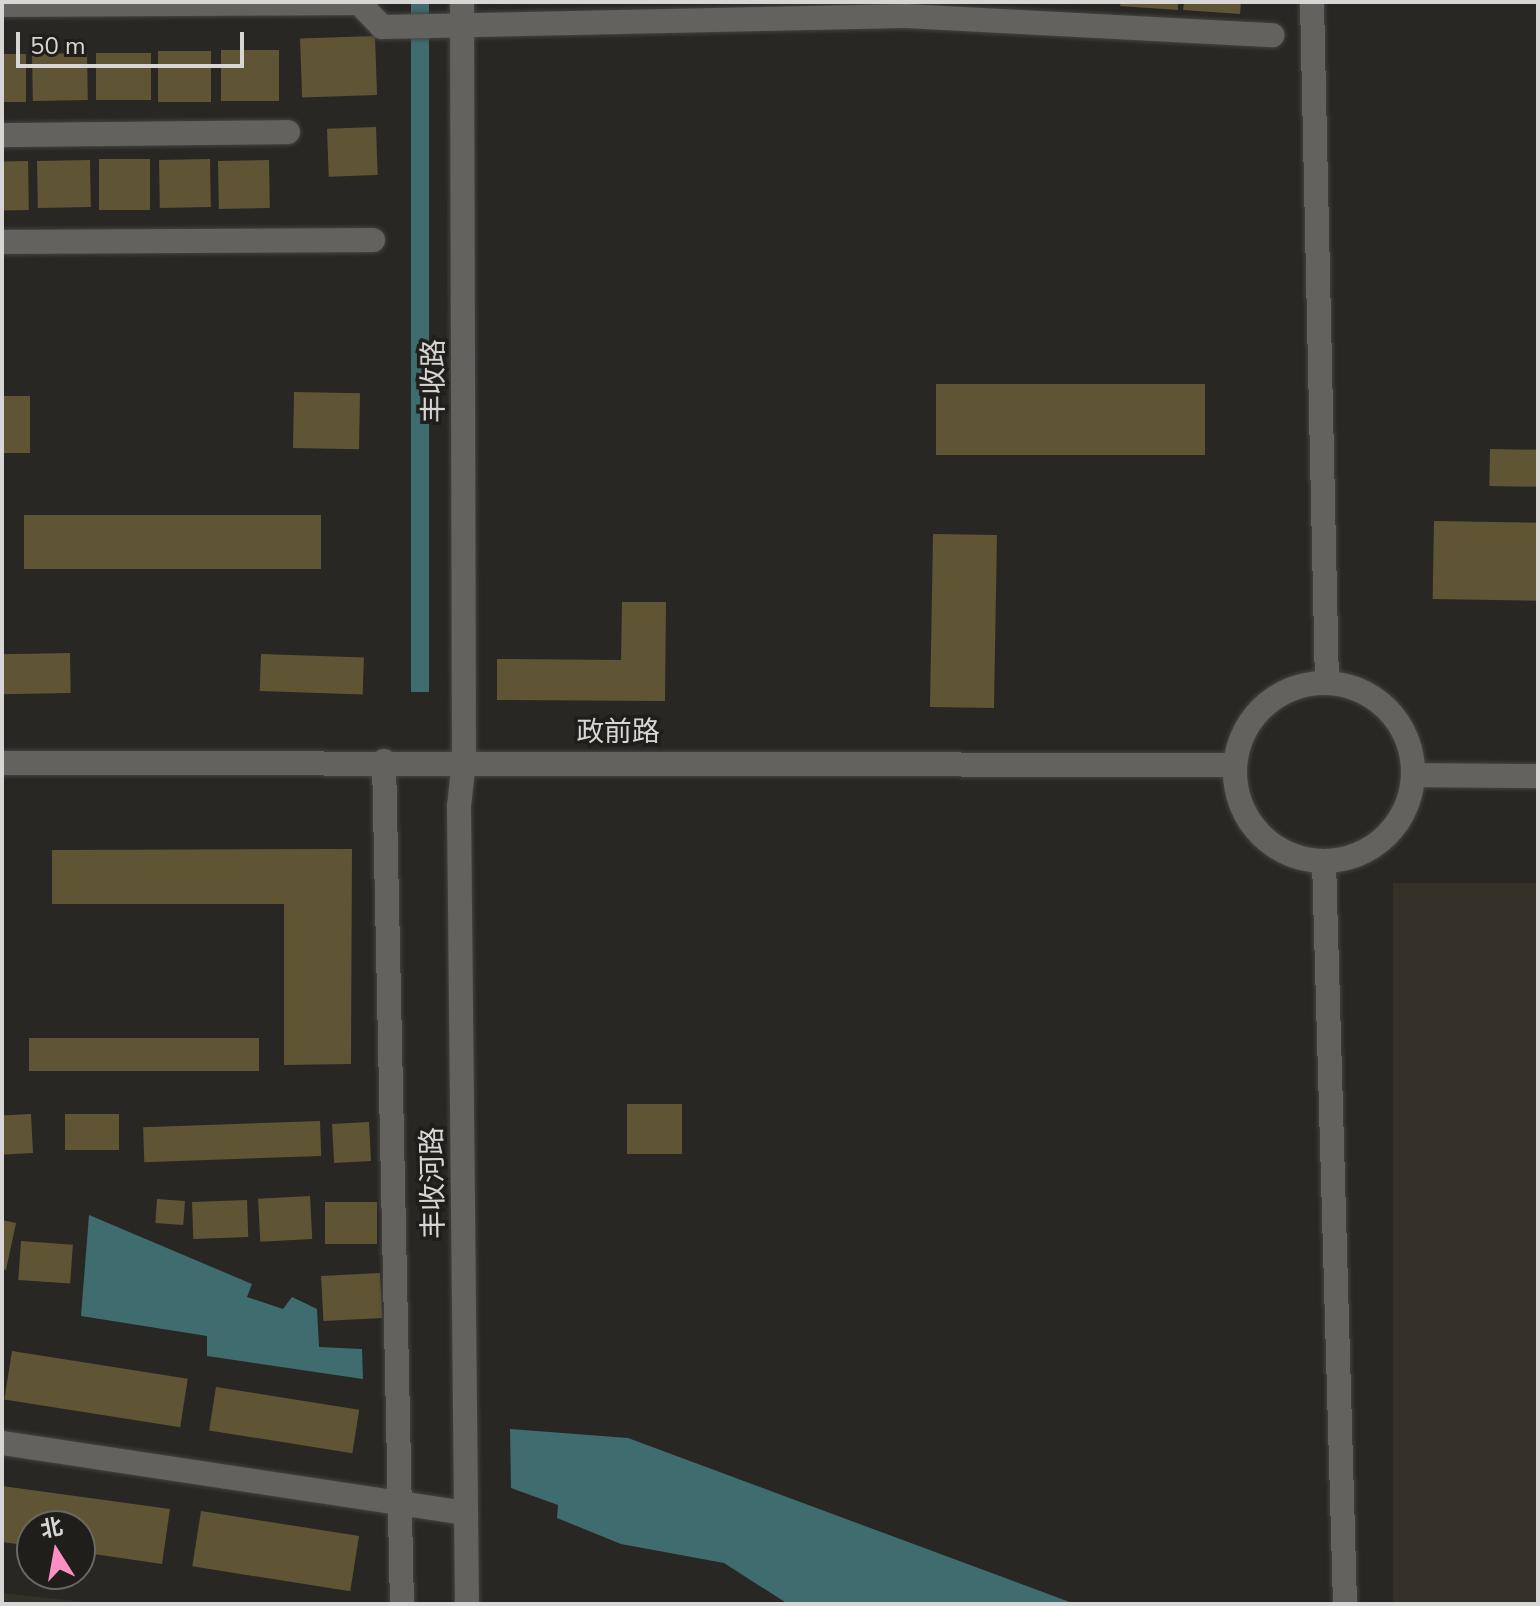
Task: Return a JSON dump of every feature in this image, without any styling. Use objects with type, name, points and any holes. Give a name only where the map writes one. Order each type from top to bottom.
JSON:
[{"type":"street","name":"丰收路","points":[[462,2],[464,761]]},
{"type":"street","points":[[1312,2],[1327,682]]},
{"type":"street","points":[[2,5],[359,3],[382,27],[407,28],[906,16],[1273,35]]},
{"type":"street","points":[[2,135],[288,132]]},
{"type":"street","points":[[2,242],[373,240]]},
{"type":"street","points":[[1327,682],[1361,690],[1390,711],[1409,740],[1414,775],[1407,808],[1387,836],[1358,855],[1324,861],[1289,854],[1258,833],[1239,801],[1235,765],[1244,732],[1264,705],[1293,688],[1327,682]]},
{"type":"street","points":[[384,761],[402,1604]]},
{"type":"street","name":"政前路","points":[[2,763],[464,761],[1235,765]]},
{"type":"street","name":"丰收河路","points":[[464,761],[459,806],[467,1604]]},
{"type":"street","points":[[1414,775],[1538,776]]},
{"type":"street","points":[[1324,861],[1345,1604]]},
{"type":"street","points":[[2,1443],[466,1513]]},
{"type":"shaded area","points":[[1393,883],[1538,883],[1538,1604],[1393,1604]]},
{"type":"shaded area","points":[[2,1593],[101,1604],[2,1604]]},
{"type":"water","points":[[411,2],[429,2],[429,692],[411,692]]},
{"type":"water","points":[[89,1215],[252,1284],[247,1297],[283,1309],[292,1297],[317,1309],[319,1347],[362,1349],[363,1379],[207,1356],[207,1336],[81,1316]]},
{"type":"water","points":[[510,1429],[628,1438],[1075,1604],[788,1604],[724,1563],[621,1544],[557,1518],[558,1505],[511,1488]]},
{"type":"building","points":[[1121,2],[1178,2],[1178,10],[1120,6]]},
{"type":"building","points":[[1184,2],[1241,2],[1240,14],[1183,10]]},
{"type":"building","points":[[375,36],[377,95],[302,98],[300,39]]},
{"type":"building","points":[[221,50],[279,50],[279,101],[221,101]]},
{"type":"building","points":[[158,51],[211,51],[211,102],[158,102]]},
{"type":"building","points":[[87,53],[88,100],[33,101],[32,54]]},
{"type":"building","points":[[96,53],[151,53],[151,100],[96,100]]},
{"type":"building","points":[[2,54],[26,54],[26,102],[2,102]]},
{"type":"building","points":[[376,127],[378,175],[329,177],[327,129]]},
{"type":"building","points":[[99,159],[150,159],[150,210],[99,210]]},
{"type":"building","points":[[210,159],[211,207],[160,208],[159,160]]},
{"type":"building","points":[[90,160],[91,207],[38,208],[37,161]]},
{"type":"building","points":[[269,160],[270,208],[219,209],[218,161]]},
{"type":"building","points":[[2,161],[28,161],[29,210],[3,210]]},
{"type":"building","points":[[936,384],[1205,384],[1205,455],[936,455]]},
{"type":"building","points":[[294,392],[360,393],[359,449],[293,448]]},
{"type":"building","points":[[2,396],[30,396],[30,453],[2,453]]},
{"type":"building","points":[[1490,449],[1538,450],[1537,487],[1489,486]]},
{"type":"building","points":[[24,515],[321,515],[321,569],[24,569]]},
{"type":"building","points":[[1434,521],[1538,523],[1537,601],[1433,599]]},
{"type":"building","points":[[933,534],[997,535],[994,708],[930,707]]},
{"type":"building","points":[[622,602],[666,602],[665,701],[497,700],[497,659],[621,660]]},
{"type":"building","points":[[70,653],[71,693],[3,694],[2,654]]},
{"type":"building","points":[[261,654],[364,658],[363,695],[260,691]]},
{"type":"building","points":[[352,849],[351,1064],[284,1065],[284,904],[52,904],[52,850]]},
{"type":"building","points":[[29,1038],[259,1038],[259,1071],[29,1071]]},
{"type":"building","points":[[627,1104],[682,1104],[682,1154],[627,1154]]},
{"type":"building","points":[[31,1114],[33,1153],[4,1154],[2,1116]]},
{"type":"building","points":[[65,1114],[119,1114],[119,1150],[65,1150]]},
{"type":"building","points":[[320,1121],[321,1156],[144,1162],[143,1127]]},
{"type":"building","points":[[369,1122],[371,1161],[334,1163],[332,1124]]},
{"type":"building","points":[[310,1196],[312,1239],[260,1242],[258,1199]]},
{"type":"building","points":[[157,1199],[185,1201],[183,1225],[155,1223]]},
{"type":"building","points":[[247,1200],[248,1237],[193,1239],[192,1202]]},
{"type":"building","points":[[325,1202],[377,1202],[377,1244],[325,1244]]},
{"type":"building","points":[[2,1220],[16,1223],[6,1270],[2,1269]]},
{"type":"building","points":[[21,1241],[73,1245],[70,1284],[18,1280]]},
{"type":"building","points":[[380,1273],[382,1318],[323,1321],[321,1276]]},
{"type":"building","points":[[12,1351],[188,1379],[180,1427],[4,1399]]},
{"type":"building","points":[[216,1387],[359,1410],[352,1453],[209,1430]]},
{"type":"building","points":[[2,1486],[170,1509],[162,1564],[96,1554],[96,1510],[16,1510],[16,1544],[2,1542]]},
{"type":"building","points":[[201,1511],[359,1536],[350,1591],[192,1566]]}]
